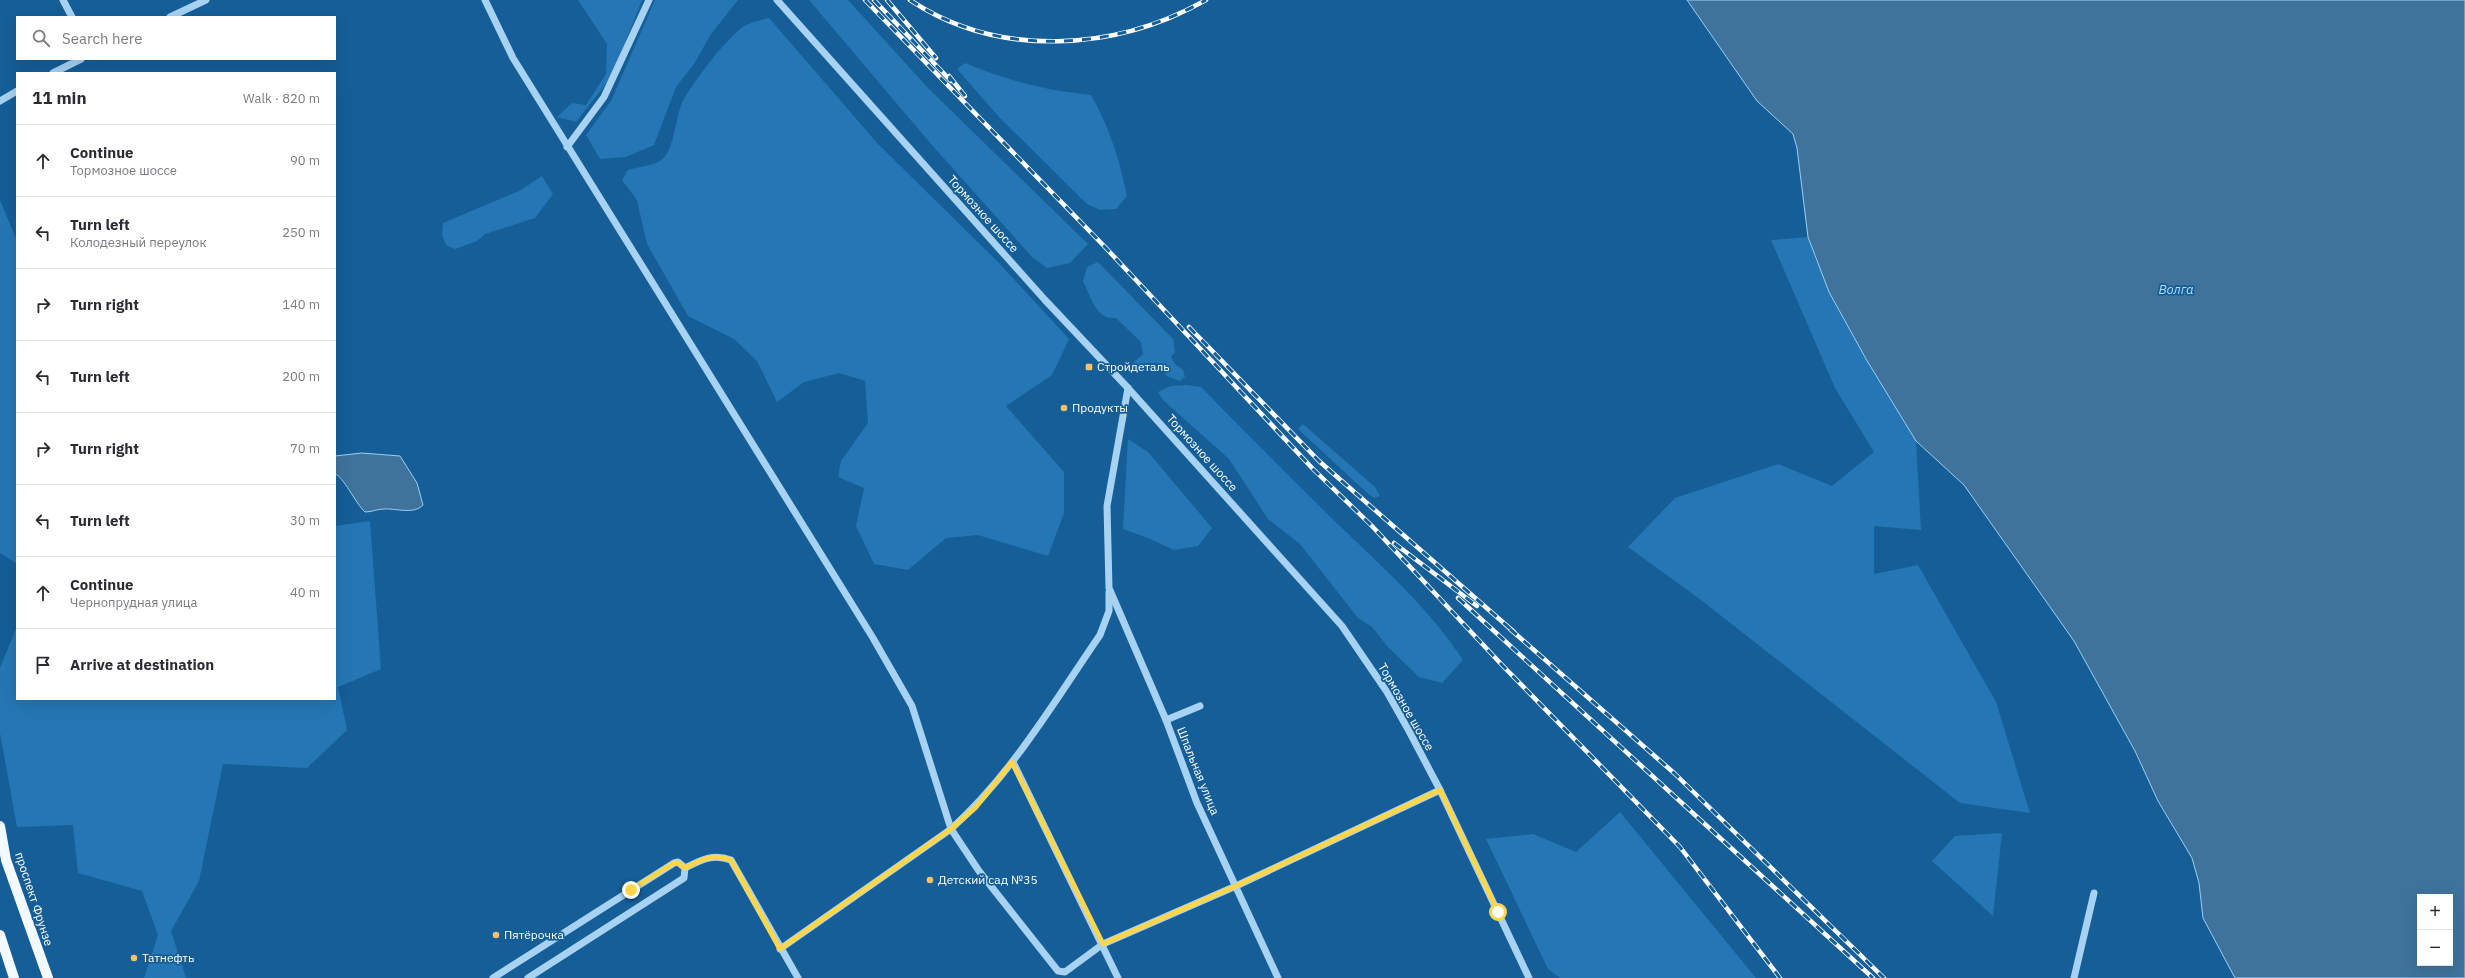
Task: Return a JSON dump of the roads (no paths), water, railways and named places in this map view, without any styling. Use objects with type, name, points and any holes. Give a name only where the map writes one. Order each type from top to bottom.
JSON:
[{"type":"main road","name":"проспект Фрунзе","points":[[0,826],[6,860],[48,978]]},
{"type":"main road","points":[[0,935],[14,978]]},
{"type":"street","points":[[63,0],[71,16]]},
{"type":"street","points":[[172,16],[206,0]]},
{"type":"street","points":[[485,0],[513,58],[877,644],[912,706],[951,829],[979,871],[1058,971],[1065,972],[1103,944],[1236,886],[1440,790]]},
{"type":"street","points":[[567,147],[604,97],[649,0]]},
{"type":"street","name":"Тормозное шоссе","points":[[777,0],[1045,300],[1128,388],[1342,626],[1387,692],[1440,790],[1529,978]]},
{"type":"street","points":[[54,72],[79,60]]},
{"type":"street","points":[[0,101],[16,92]]},
{"type":"street","name":"Шпальная улица","points":[[1128,388],[1107,506],[1107,568],[1109,588],[1166,720],[1197,803],[1278,978]]},
{"type":"street","points":[[780,949],[951,829],[976,807],[1012,762],[1100,635],[1109,611],[1109,588]]},
{"type":"street","points":[[1166,720],[1200,706]]},
{"type":"street","points":[[1012,762],[1103,944],[1118,978]]},
{"type":"street","points":[[685,868],[704,858],[718,856],[731,860],[780,949],[798,978]]},
{"type":"street","points":[[494,978],[674,863],[679,863],[685,868]]},
{"type":"street","points":[[528,978],[684,878],[685,868]]},
{"type":"street","points":[[2074,978],[2094,893]]},
{"type":"water","name":"Волга","points":[[1687,0],[2465,0],[2465,978],[2235,978],[2203,918],[2199,883],[2192,858],[2158,801],[2135,751],[2074,641],[1964,485],[1916,441],[1866,359],[1829,292],[1808,237],[1797,148],[1793,134],[1757,101]]},
{"type":"water","points":[[362,453],[400,456],[417,483],[423,505],[415,510],[379,509],[365,512],[342,480],[336,475],[336,456]]},
{"type":"railway","points":[[865,0],[1105,247],[1313,469],[1371,525],[1502,665],[1680,847],[1780,978]]},
{"type":"railway","points":[[874,0],[951,81]]},
{"type":"railway","points":[[887,0],[936,58]]},
{"type":"railway","points":[[910,0],[945,19],[981,32],[1019,39],[1058,41],[1096,38],[1134,30],[1171,17],[1206,0]]},
{"type":"railway","points":[[949,76],[965,96]]},
{"type":"railway","points":[[1189,327],[1319,461],[1514,632]]},
{"type":"railway","points":[[1394,543],[1477,606]]},
{"type":"railway","points":[[1458,598],[1873,978]]},
{"type":"railway","points":[[1510,629],[1674,773],[1884,978]]},
{"type":"place","name":"Стройдеталь","points":[[1089,367]]},
{"type":"place","name":"Продукты","points":[[1064,408]]},
{"type":"place","name":"Детский сад №35","points":[[930,880]]},
{"type":"place","name":"Пятёрочка","points":[[496,935]]},
{"type":"place","name":"Татнефть","points":[[134,958]]}]
